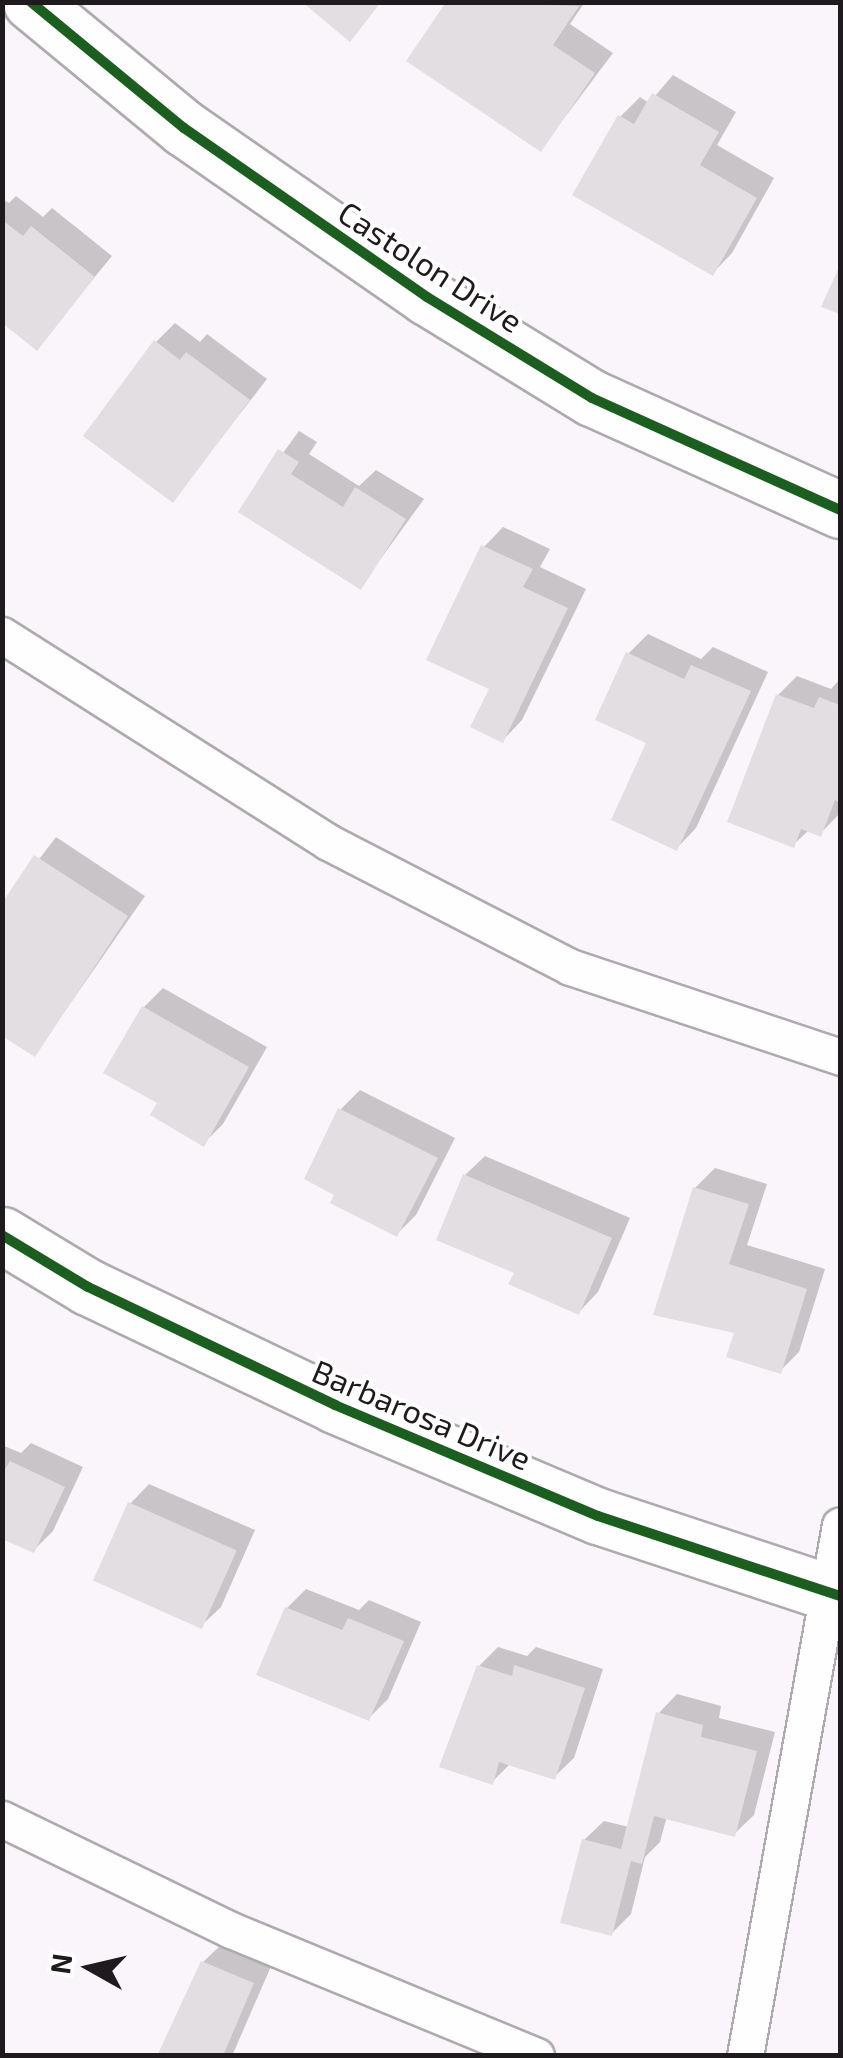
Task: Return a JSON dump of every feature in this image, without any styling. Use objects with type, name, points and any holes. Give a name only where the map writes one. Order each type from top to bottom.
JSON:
[{"type":"street","name":"Castolon Drive","points":[[31,2],[184,128],[426,297],[592,398],[840,510]]},
{"type":"street","name":"Barbarosa Drive","points":[[2,1235],[88,1287],[335,1406],[598,1516],[836,1595]]},
{"type":"lane","points":[[2,635],[328,842],[570,967],[840,1057]]},
{"type":"lane","points":[[745,2056],[836,1595],[840,1525]]},
{"type":"lane","points":[[2,1818],[231,1930],[536,2056]]},
{"type":"building","points":[[302,2],[381,2],[350,42]]},
{"type":"building","points":[[446,2],[579,6],[553,45],[595,73],[541,152],[406,61]]},
{"type":"building","points":[[652,93],[719,132],[700,165],[757,198],[713,276],[572,195],[618,115],[634,124]]},
{"type":"building","points":[[2,220],[23,236],[31,226],[95,277],[37,351],[2,323]]},
{"type":"building","points":[[840,265],[840,314],[821,307]]},
{"type":"building","points":[[154,340],[180,360],[186,352],[250,400],[173,503],[83,436]]},
{"type":"building","points":[[278,449],[299,462],[291,474],[343,507],[355,487],[406,519],[361,590],[238,512]]},
{"type":"building","points":[[481,545],[533,569],[523,587],[568,608],[503,743],[470,727],[489,689],[426,660]]},
{"type":"building","points":[[626,652],[684,679],[691,665],[751,691],[677,851],[611,820],[646,743],[595,720]]},
{"type":"building","points":[[776,694],[814,708],[819,697],[840,705],[840,803],[835,800],[821,837],[801,829],[794,848],[727,822]]},
{"type":"building","points":[[34,855],[128,916],[35,1057],[2,1036],[2,903]]},
{"type":"building","points":[[142,1006],[249,1067],[204,1147],[150,1115],[157,1103],[103,1073]]},
{"type":"building","points":[[338,1108],[438,1158],[397,1237],[330,1203],[334,1195],[304,1179]]},
{"type":"building","points":[[463,1174],[612,1238],[579,1315],[508,1284],[514,1273],[436,1240]]},
{"type":"building","points":[[693,1187],[749,1204],[729,1264],[807,1289],[781,1374],[726,1357],[734,1333],[653,1315]]},
{"type":"building","points":[[10,1461],[65,1487],[34,1553],[2,1539],[2,1474]]},
{"type":"building","points":[[128,1502],[237,1550],[202,1629],[93,1581]]},
{"type":"building","points":[[285,1607],[342,1630],[348,1618],[404,1641],[369,1721],[256,1675]]},
{"type":"building","points":[[477,1665],[512,1676],[514,1665],[585,1688],[555,1780],[499,1762],[493,1785],[439,1767]]},
{"type":"building","points":[[656,1712],[703,1725],[701,1737],[757,1751],[735,1837],[654,1816],[642,1864],[631,1861],[612,1936],[560,1923],[582,1839],[621,1849]]},
{"type":"building","points":[[201,1961],[254,1983],[223,2056],[157,2056]]},
{"type":"cycle path","points":[[31,2],[184,128],[427,297],[592,398],[840,510]]},
{"type":"cycle path","points":[[2,1235],[88,1287],[335,1405],[598,1516],[840,1596]]}]
